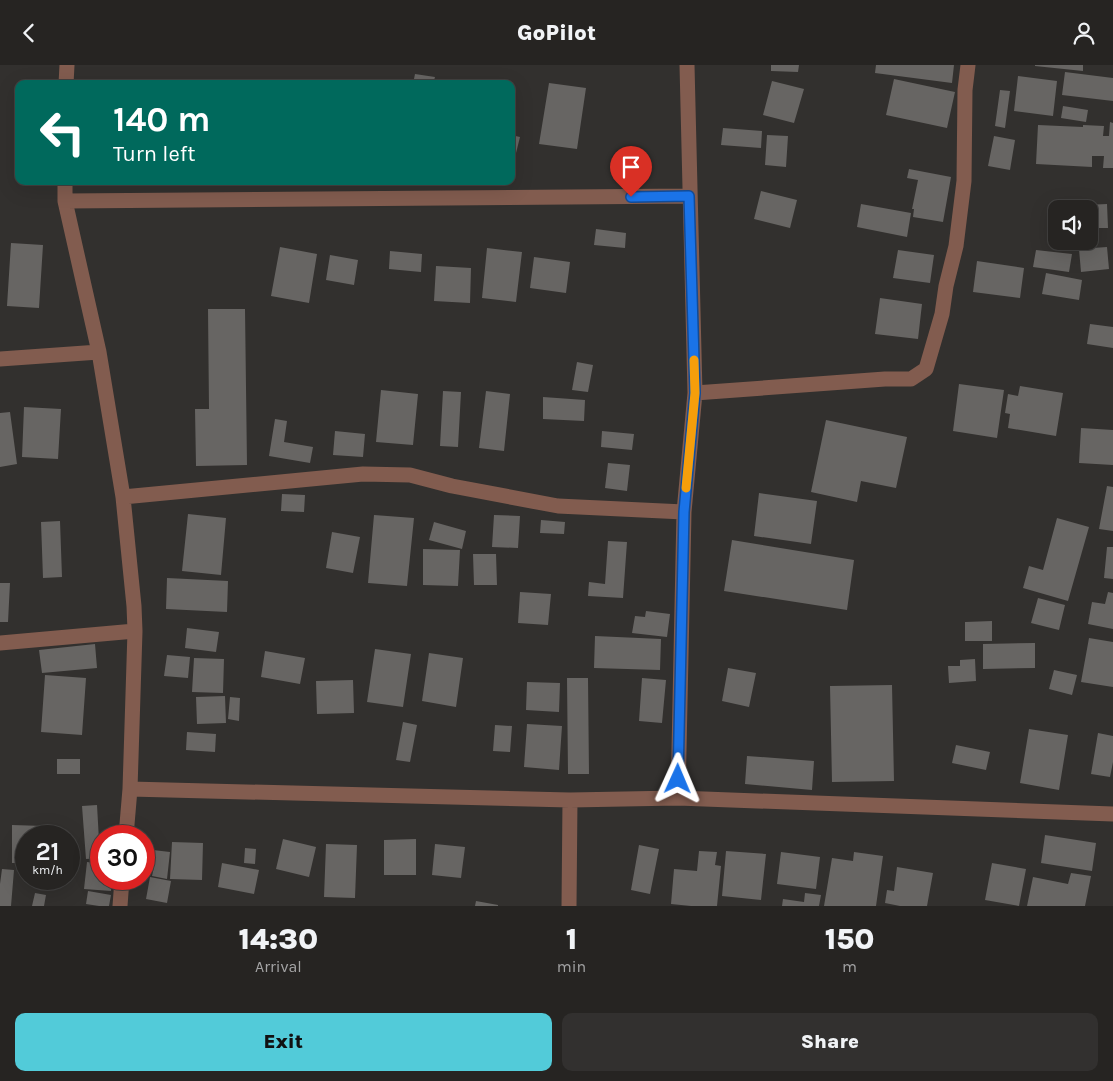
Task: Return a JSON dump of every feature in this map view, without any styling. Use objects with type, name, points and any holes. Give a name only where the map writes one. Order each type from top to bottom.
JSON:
[{"type":"street","points":[[66,80],[67,65]]},
{"type":"street","points":[[678,798],[684,512],[695,393],[687,65]]},
{"type":"street","points":[[695,393],[885,379],[911,379],[926,369],[942,314],[946,286],[956,247],[964,181],[965,90],[968,65]]},
{"type":"street","points":[[65,185],[65,201],[99,352],[122,497],[134,605],[135,631],[130,789],[127,825]]},
{"type":"street","points":[[65,201],[689,196]]},
{"type":"street","points":[[0,359],[99,352]]},
{"type":"street","points":[[122,497],[363,474],[410,475],[452,486],[558,506],[684,512]]},
{"type":"street","points":[[0,643],[135,631]]},
{"type":"street","points":[[130,789],[570,801],[678,798],[1113,814]]},
{"type":"street","points":[[569,906],[570,801]]},
{"type":"street","points":[[120,906],[121,890]]},
{"type":"building","points":[[771,65],[799,65],[798,72],[771,71]]},
{"type":"building","points":[[876,65],[954,65],[952,83],[875,73]]},
{"type":"building","points":[[1083,65],[1083,71],[1035,66]]},
{"type":"building","points":[[1065,72],[1113,78],[1113,101],[1062,95]]},
{"type":"building","points":[[415,74],[435,77],[434,80],[414,80]]},
{"type":"building","points":[[1018,76],[1057,81],[1053,116],[1014,111]]},
{"type":"building","points":[[894,79],[955,92],[947,128],[886,115]]},
{"type":"building","points":[[772,81],[804,89],[794,123],[763,115]]},
{"type":"building","points":[[549,83],[586,88],[577,149],[539,144]]},
{"type":"building","points":[[1000,90],[1010,91],[1005,128],[995,126]]},
{"type":"building","points":[[1063,106],[1088,110],[1086,122],[1061,118]]},
{"type":"building","points":[[1110,122],[1113,123],[1113,168],[1103,168],[1104,156],[1092,156],[1092,167],[1036,164],[1038,125],[1104,126],[1103,136],[1109,136]]},
{"type":"building","points":[[723,128],[762,131],[761,148],[721,145]]},
{"type":"building","points":[[767,135],[788,136],[786,167],[765,165]]},
{"type":"building","points":[[515,136],[520,137],[515,157]]},
{"type":"building","points":[[994,136],[1015,140],[1010,170],[988,166]]},
{"type":"building","points":[[909,169],[951,177],[943,222],[913,217],[914,209],[912,209],[918,180],[907,178]]},
{"type":"building","points":[[761,191],[797,200],[790,228],[754,219]]},
{"type":"building","points":[[861,204],[911,213],[907,237],[857,227]]},
{"type":"building","points":[[1098,204],[1107,204],[1108,228],[1098,228]]},
{"type":"building","points":[[596,229],[626,233],[625,248],[594,245]]},
{"type":"building","points":[[11,243],[43,245],[39,308],[7,306]]},
{"type":"building","points":[[280,247],[317,254],[309,303],[271,296]]},
{"type":"building","points":[[1107,247],[1109,269],[1081,272],[1079,250],[1098,250],[1098,248]]},
{"type":"building","points":[[487,248],[522,252],[516,302],[482,298]]},
{"type":"building","points":[[898,250],[934,255],[930,283],[893,278]]},
{"type":"building","points":[[1036,250],[1072,254],[1069,272],[1033,267]]},
{"type":"building","points":[[390,251],[422,254],[421,272],[389,269]]},
{"type":"building","points":[[330,255],[358,260],[354,285],[326,280]]},
{"type":"building","points":[[534,257],[570,262],[566,293],[530,288]]},
{"type":"building","points":[[977,261],[1024,268],[1020,298],[973,292]]},
{"type":"building","points":[[436,266],[471,268],[470,303],[434,301]]},
{"type":"building","points":[[1046,273],[1082,280],[1079,300],[1042,294]]},
{"type":"building","points":[[880,298],[922,304],[918,339],[875,334]]},
{"type":"building","points":[[208,309],[245,309],[247,465],[196,466],[195,409],[209,409]]},
{"type":"building","points":[[1090,324],[1113,327],[1113,348],[1087,344]]},
{"type":"building","points":[[577,362],[593,365],[588,392],[572,390]]},
{"type":"building","points":[[959,384],[1004,390],[997,438],[953,431]]},
{"type":"building","points":[[1020,386],[1063,393],[1056,436],[1008,428],[1010,414],[1005,413],[1008,394],[1018,396]]},
{"type":"building","points":[[381,390],[418,394],[413,445],[376,442]]},
{"type":"building","points":[[443,391],[461,392],[458,447],[440,446]]},
{"type":"building","points":[[486,391],[510,394],[504,451],[479,448]]},
{"type":"building","points":[[543,397],[585,400],[584,421],[543,419]]},
{"type":"building","points":[[24,407],[61,409],[58,459],[22,457]]},
{"type":"building","points":[[10,412],[17,464],[0,467],[0,413]]},
{"type":"building","points":[[275,419],[287,421],[284,442],[313,447],[310,463],[269,456]]},
{"type":"building","points":[[826,420],[907,437],[896,488],[861,481],[857,502],[811,492]]},
{"type":"building","points":[[1081,428],[1113,430],[1113,465],[1079,463]]},
{"type":"building","points":[[335,431],[365,434],[363,457],[333,455]]},
{"type":"building","points":[[602,431],[634,434],[632,450],[601,447]]},
{"type":"building","points":[[608,463],[630,465],[627,491],[605,488]]},
{"type":"building","points":[[1107,486],[1113,487],[1113,531],[1099,529]]},
{"type":"building","points":[[759,493],[817,501],[811,544],[754,536]]},
{"type":"building","points":[[282,494],[305,495],[304,512],[281,511]]},
{"type":"building","points":[[188,514],[226,518],[221,575],[182,571]]},
{"type":"building","points":[[374,515],[414,518],[407,586],[368,583]]},
{"type":"building","points":[[494,515],[520,516],[518,548],[492,547]]},
{"type":"building","points":[[1057,518],[1089,527],[1068,601],[1023,588],[1029,566],[1043,570]]},
{"type":"building","points":[[541,520],[565,522],[564,534],[540,533]]},
{"type":"building","points":[[60,521],[62,577],[43,578],[41,522]]},
{"type":"building","points":[[434,522],[466,531],[462,549],[429,540]]},
{"type":"building","points":[[332,532],[360,537],[353,573],[326,568]]},
{"type":"building","points":[[732,540],[854,560],[847,610],[724,591]]},
{"type":"building","points":[[608,541],[627,542],[623,598],[588,596],[589,582],[605,584]]},
{"type":"building","points":[[1107,547],[1113,547],[1113,579],[1104,578]]},
{"type":"building","points":[[423,549],[460,550],[458,586],[423,585]]},
{"type":"building","points":[[473,554],[496,554],[497,585],[474,585]]},
{"type":"building","points":[[167,578],[228,581],[227,612],[166,609]]},
{"type":"building","points":[[0,583],[10,583],[8,622],[0,622]]},
{"type":"building","points":[[520,592],[551,594],[548,625],[518,623]]},
{"type":"building","points":[[1108,592],[1113,593],[1113,629],[1088,624],[1092,602],[1105,604]]},
{"type":"building","points":[[1038,598],[1065,605],[1059,630],[1031,623]]},
{"type":"building","points":[[646,611],[670,614],[667,637],[632,633],[635,616],[645,617]]},
{"type":"building","points":[[992,621],[992,641],[965,641],[965,622]]},
{"type":"building","points":[[187,628],[219,632],[216,652],[185,648]]},
{"type":"building","points":[[595,636],[661,639],[660,670],[594,668]]},
{"type":"building","points":[[1089,638],[1113,642],[1113,687],[1081,682]]},
{"type":"building","points":[[1035,643],[1035,668],[983,669],[983,644]]},
{"type":"building","points":[[95,644],[97,668],[42,673],[39,650]]},
{"type":"building","points":[[375,649],[411,654],[403,707],[367,702]]},
{"type":"building","points":[[265,651],[305,658],[300,684],[261,677]]},
{"type":"building","points":[[429,653],[463,658],[456,707],[422,701]]},
{"type":"building","points":[[167,655],[190,657],[188,678],[164,676]]},
{"type":"building","points":[[194,658],[224,659],[223,693],[192,692]]},
{"type":"building","points":[[975,659],[976,681],[949,683],[948,666],[960,666],[960,660]]},
{"type":"building","points":[[728,668],[756,673],[749,707],[722,701]]},
{"type":"building","points":[[1054,670],[1077,675],[1072,695],[1049,689]]},
{"type":"building","points":[[45,675],[86,678],[82,735],[41,732]]},
{"type":"building","points":[[567,678],[588,678],[589,774],[568,774]]},
{"type":"building","points":[[642,678],[666,680],[662,723],[639,721]]},
{"type":"building","points":[[353,680],[354,713],[317,714],[316,681]]},
{"type":"building","points":[[527,682],[560,683],[559,712],[526,710]]},
{"type":"building","points":[[892,685],[894,781],[832,782],[830,686]]},
{"type":"building","points":[[225,696],[226,723],[197,724],[196,697]]},
{"type":"building","points":[[230,697],[240,698],[239,721],[228,719]]},
{"type":"building","points":[[403,722],[417,725],[410,762],[396,760]]},
{"type":"building","points":[[527,724],[562,726],[559,770],[524,767]]},
{"type":"building","points":[[495,725],[512,726],[510,752],[493,751]]},
{"type":"building","points":[[1029,729],[1068,735],[1059,790],[1020,783]]},
{"type":"building","points":[[187,732],[216,734],[215,752],[186,750]]},
{"type":"building","points":[[1098,733],[1113,736],[1113,762],[1110,777],[1091,774]]},
{"type":"building","points":[[956,745],[990,752],[986,770],[952,763]]},
{"type":"building","points":[[747,756],[814,761],[812,790],[745,784]]},
{"type":"building","points":[[57,759],[80,759],[80,774],[57,774]]},
{"type":"building","points":[[97,805],[98,825],[90,825],[90,859],[86,859],[82,806]]},
{"type":"building","points":[[12,825],[15,825],[15,863],[12,863]]},
{"type":"building","points":[[1045,835],[1096,843],[1092,871],[1041,863]]},
{"type":"building","points":[[283,839],[316,847],[309,877],[276,869]]},
{"type":"building","points":[[416,839],[416,875],[384,875],[384,840]]},
{"type":"building","points":[[172,842],[203,843],[202,880],[170,879]]},
{"type":"building","points":[[326,844],[357,845],[355,898],[324,897]]},
{"type":"building","points":[[435,844],[465,847],[461,878],[432,875]]},
{"type":"building","points":[[639,845],[659,849],[650,894],[631,890]]},
{"type":"building","points":[[245,848],[256,849],[255,864],[244,863]]},
{"type":"building","points":[[155,850],[170,852],[167,879],[155,877]]},
{"type":"building","points":[[699,851],[717,852],[715,865],[721,866],[717,906],[671,904],[674,869],[697,871]]},
{"type":"building","points":[[726,851],[766,854],[761,900],[722,896]]},
{"type":"building","points":[[781,852],[820,857],[816,889],[777,884]]},
{"type":"building","points":[[854,852],[883,856],[876,906],[824,906],[832,858],[853,861]]},
{"type":"building","points":[[87,862],[90,862],[90,889],[84,889]]},
{"type":"building","points":[[222,863],[259,870],[254,894],[218,887]]},
{"type":"building","points":[[992,863],[1026,869],[1019,906],[985,900]]},
{"type":"building","points":[[897,867],[933,873],[927,906],[900,906],[885,903],[887,890],[894,891]]},
{"type":"building","points":[[2,869],[14,870],[11,906],[0,906]]},
{"type":"building","points":[[1071,873],[1091,876],[1085,906],[1027,906],[1033,877],[1068,884]]},
{"type":"building","points":[[155,878],[171,881],[167,903],[146,899],[148,890],[155,890]]},
{"type":"building","points":[[88,891],[111,895],[109,906],[86,904]]},
{"type":"building","points":[[35,893],[46,895],[44,906],[32,906]]},
{"type":"building","points":[[805,893],[821,895],[819,906],[782,906],[783,899],[804,902]]},
{"type":"building","points":[[476,901],[498,905],[498,906],[475,906]]},
{"type":"slow traffic","points":[[686,488],[695,393],[694,360]]},
{"type":"route","points":[[631,197],[689,196],[695,393],[684,512],[678,779]]}]
